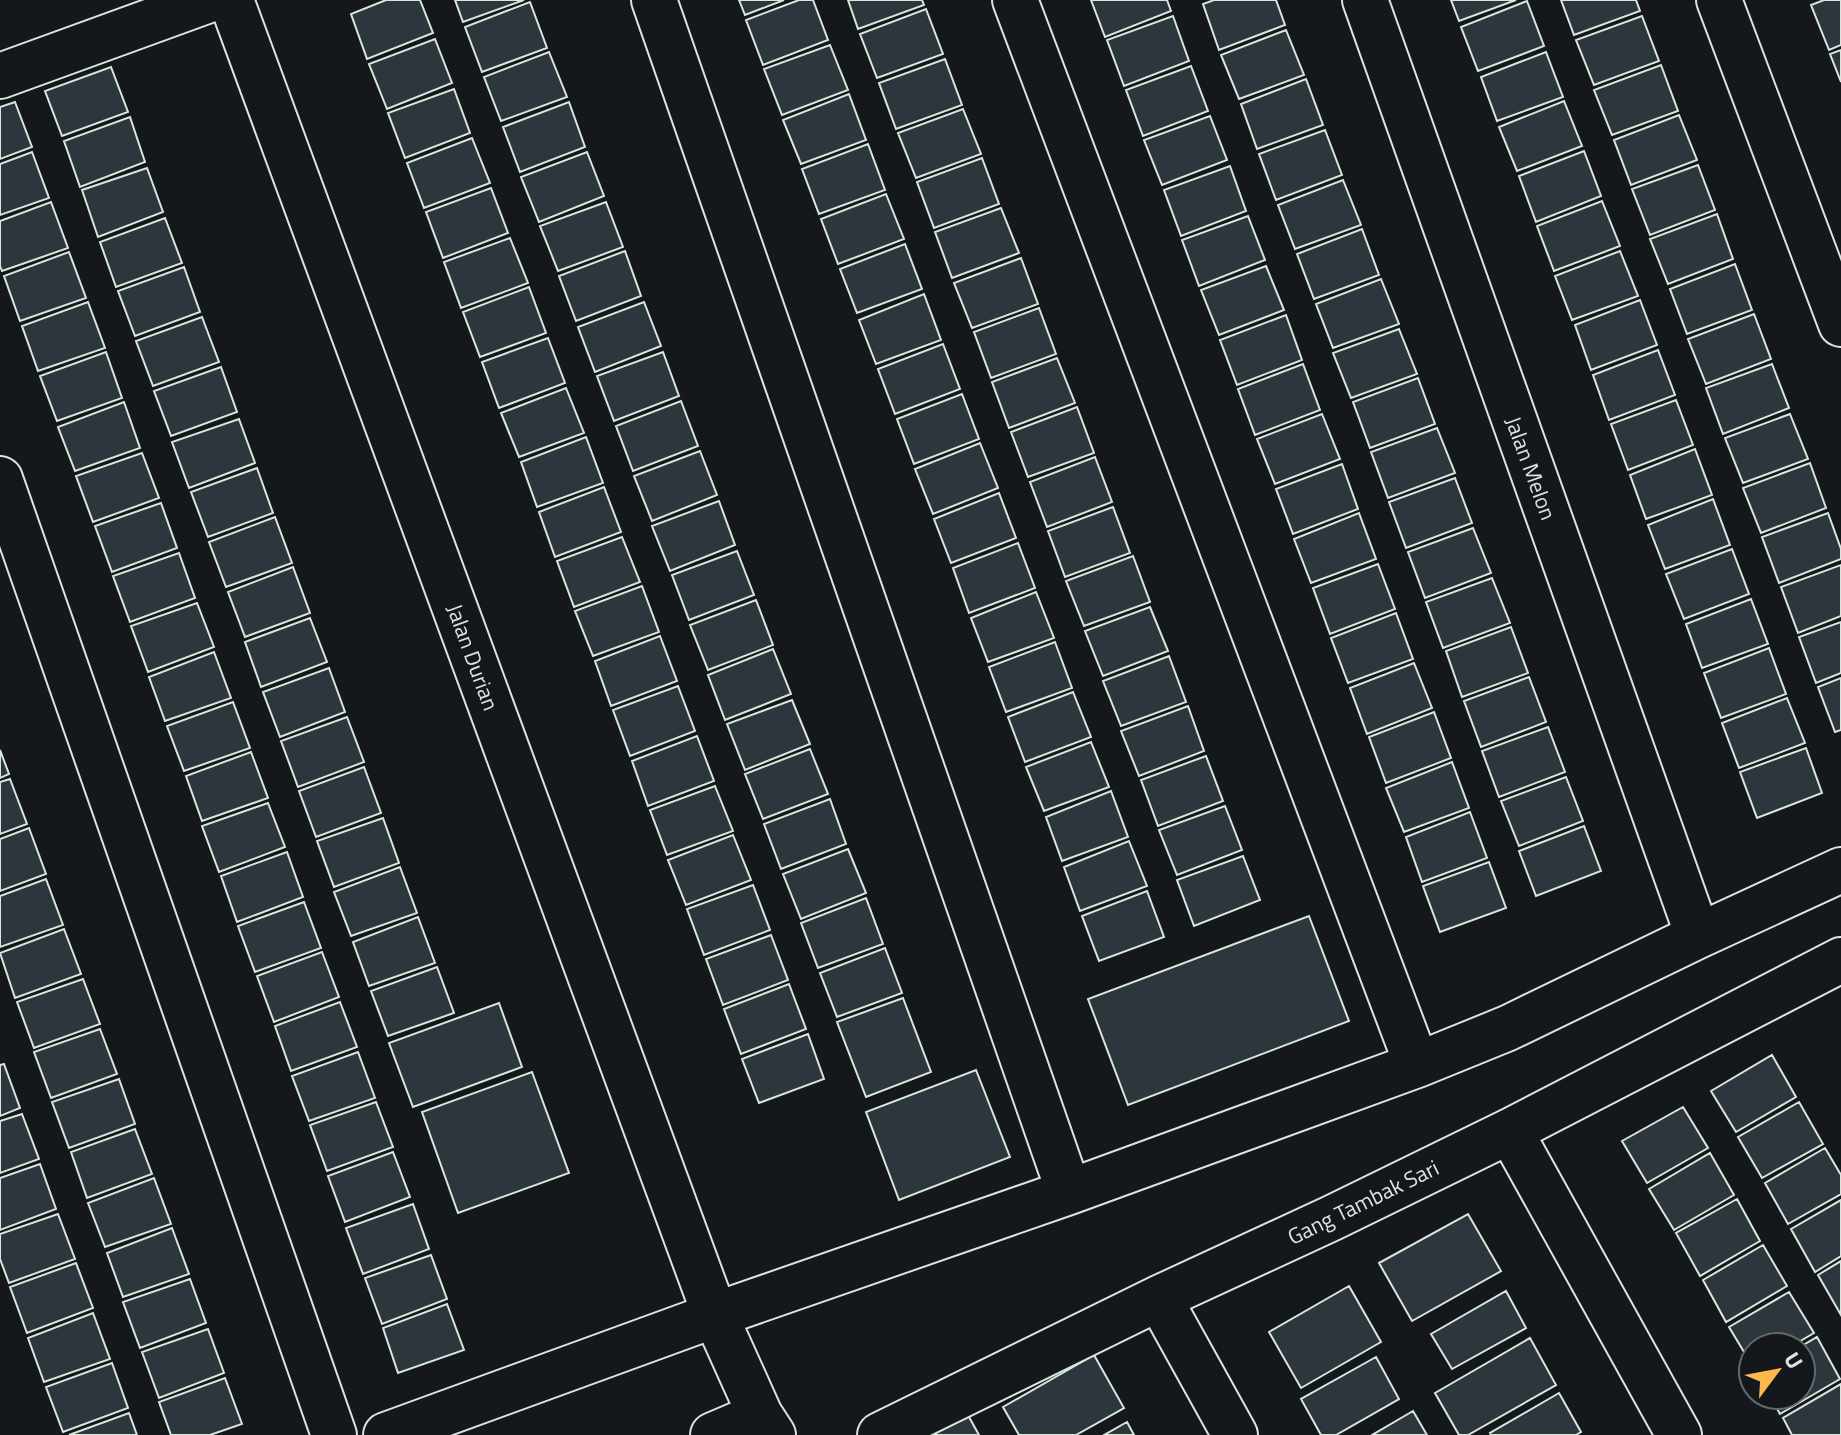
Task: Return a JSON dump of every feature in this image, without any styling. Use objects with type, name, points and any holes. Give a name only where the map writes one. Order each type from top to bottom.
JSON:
[{"type":"street","points":[[0,76],[209,0]]},
{"type":"street","name":"Jalan Durian","points":[[231,0],[715,1315],[766,1425]]},
{"type":"street","points":[[654,0],[1069,1192]]},
{"type":"street","points":[[1015,0],[1417,1065]]},
{"type":"street","name":"Jalan Melon","points":[[1365,0],[1698,936]]},
{"type":"street","points":[[1719,0],[1841,324]]},
{"type":"street","points":[[0,479],[334,1435]]},
{"type":"street","points":[[386,1435],[1417,1065],[1508,1028],[1841,870]]},
{"type":"street","name":"Gang Tambak Sari","points":[[880,1435],[1510,1131],[1841,960]]},
{"type":"street","points":[[1510,1131],[1679,1435]]},
{"type":"street","points":[[1159,1298],[1235,1435]]},
{"type":"street","points":[[713,1435],[766,1425]]},
{"type":"building","points":[[386,0],[420,0],[433,33],[367,59],[351,14]]},
{"type":"building","points":[[455,0],[524,0],[463,22]]},
{"type":"building","points":[[739,0],[784,0],[745,15]]},
{"type":"building","points":[[799,0],[813,0],[828,40],[763,65],[746,20]]},
{"type":"building","points":[[848,0],[922,0],[924,5],[858,29]]},
{"type":"building","points":[[1091,0],[1167,0],[1171,11],[1105,37]]},
{"type":"building","points":[[1214,0],[1276,0],[1285,25],[1219,50],[1203,4]]},
{"type":"building","points":[[1451,0],[1516,0],[1459,21]]},
{"type":"building","points":[[1561,0],[1636,0],[1640,11],[1574,35]]},
{"type":"building","points":[[1824,0],[1841,0],[1841,45],[1829,50],[1811,5]]},
{"type":"building","points":[[1527,1],[1544,46],[1478,71],[1461,27]]},
{"type":"building","points":[[530,2],[547,48],[482,72],[465,27]]},
{"type":"building","points":[[926,9],[943,54],[877,78],[860,34]]},
{"type":"building","points":[[1173,16],[1189,61],[1124,86],[1107,40]]},
{"type":"building","points":[[1642,16],[1659,61],[1594,85],[1576,40]]},
{"type":"building","points":[[1286,30],[1304,75],[1239,99],[1221,55]]},
{"type":"building","points":[[435,39],[452,83],[387,109],[369,64]]},
{"type":"building","points":[[830,45],[848,90],[782,115],[764,69]]},
{"type":"building","points":[[1841,50],[1841,82],[1830,54]]},
{"type":"building","points":[[549,52],[567,97],[501,121],[484,77]]},
{"type":"building","points":[[1546,52],[1563,97],[1497,121],[1481,77]]},
{"type":"building","points":[[945,59],[962,105],[896,129],[879,83]]},
{"type":"building","points":[[1661,65],[1678,111],[1612,135],[1594,90]]},
{"type":"building","points":[[1191,66],[1208,111],[1143,136],[1126,90]]},
{"type":"building","points":[[111,67],[128,112],[62,136],[45,91]]},
{"type":"building","points":[[1306,79],[1323,125],[1257,149],[1241,104]]},
{"type":"building","points":[[454,89],[470,133],[405,158],[388,113]]},
{"type":"building","points":[[849,94],[866,140],[801,164],[783,120]]},
{"type":"building","points":[[1564,101],[1582,146],[1517,171],[1499,127]]},
{"type":"building","points":[[15,102],[32,147],[0,159],[0,107]]},
{"type":"building","points":[[569,102],[585,147],[520,172],[503,127]]},
{"type":"building","points":[[963,109],[981,154],[916,178],[898,133]]},
{"type":"building","points":[[1679,115],[1697,160],[1631,185],[1614,140]]},
{"type":"building","points":[[1210,116],[1227,160],[1162,185],[1144,140]]},
{"type":"building","points":[[130,117],[145,162],[80,187],[64,141]]},
{"type":"building","points":[[1325,130],[1342,175],[1276,200],[1259,154]]},
{"type":"building","points":[[472,138],[490,183],[424,208],[407,163]]},
{"type":"building","points":[[868,144],[885,190],[819,214],[802,169]]},
{"type":"building","points":[[1584,151],[1601,196],[1536,222],[1519,176]]},
{"type":"building","points":[[32,152],[49,198],[0,215],[0,164]]},
{"type":"building","points":[[587,152],[604,196],[539,222],[521,177]]},
{"type":"building","points":[[982,158],[999,204],[934,228],[917,182]]},
{"type":"building","points":[[1698,165],[1715,210],[1650,235],[1632,189]]},
{"type":"building","points":[[1230,166],[1246,211],[1181,236],[1164,190]]},
{"type":"building","points":[[147,168],[163,212],[98,237],[82,190]]},
{"type":"building","points":[[1343,180],[1361,225],[1295,249],[1278,205]]},
{"type":"building","points":[[491,188],[508,233],[443,258],[426,212]]},
{"type":"building","points":[[886,194],[904,239],[838,264],[821,219]]},
{"type":"building","points":[[1602,201],[1620,246],[1554,271],[1537,226]]},
{"type":"building","points":[[51,202],[68,248],[2,271],[0,221]]},
{"type":"building","points":[[606,202],[623,247],[558,271],[540,226]]},
{"type":"building","points":[[1001,208],[1019,253],[952,278],[935,232]]},
{"type":"building","points":[[1717,214],[1733,259],[1668,284],[1650,239]]},
{"type":"building","points":[[1248,216],[1265,260],[1199,286],[1182,240]]},
{"type":"building","points":[[165,218],[182,263],[116,287],[100,242]]},
{"type":"building","points":[[1362,229],[1379,275],[1314,299],[1297,254]]},
{"type":"building","points":[[510,238],[528,283],[461,308],[444,262]]},
{"type":"building","points":[[905,244],[922,289],[857,313],[840,269]]},
{"type":"building","points":[[625,251],[641,296],[576,321],[559,276]]},
{"type":"building","points":[[1620,251],[1638,296],[1572,320],[1555,276]]},
{"type":"building","points":[[69,252],[86,298],[20,321],[4,276]]},
{"type":"building","points":[[1021,258],[1038,304],[972,328],[954,283]]},
{"type":"building","points":[[1735,264],[1752,310],[1687,334],[1670,289]]},
{"type":"building","points":[[1266,266],[1284,310],[1219,335],[1201,290]]},
{"type":"building","points":[[184,267],[200,312],[135,336],[118,291]]},
{"type":"building","points":[[1381,279],[1399,324],[1333,348],[1316,304]]},
{"type":"building","points":[[529,287],[546,333],[480,357],[463,312]]},
{"type":"building","points":[[924,294],[941,340],[876,364],[859,320]]},
{"type":"building","points":[[1640,300],[1657,345],[1591,370],[1575,325]]},
{"type":"building","points":[[88,302],[105,348],[38,371],[22,326]]},
{"type":"building","points":[[644,302],[661,346],[595,372],[578,327]]},
{"type":"building","points":[[1039,308],[1056,354],[991,378],[974,332]]},
{"type":"building","points":[[1754,314],[1771,359],[1706,384],[1688,339]]},
{"type":"building","points":[[1286,315],[1302,360],[1237,385],[1220,340]]},
{"type":"building","points":[[202,317],[219,362],[153,386],[136,341]]},
{"type":"building","points":[[1399,329],[1417,374],[1351,398],[1333,353]]},
{"type":"building","points":[[548,338],[565,383],[499,408],[482,362]]},
{"type":"building","points":[[943,344],[960,389],[895,414],[878,369]]},
{"type":"building","points":[[1658,350],[1675,395],[1609,420],[1593,375]]},
{"type":"building","points":[[106,352],[122,398],[57,421],[40,376]]},
{"type":"building","points":[[663,352],[679,396],[614,421],[597,376]]},
{"type":"building","points":[[1057,358],[1075,403],[1009,428],[992,382]]},
{"type":"building","points":[[1303,364],[1320,410],[1255,435],[1238,389]]},
{"type":"building","points":[[1772,364],[1789,408],[1723,434],[1706,388]]},
{"type":"building","points":[[221,367],[237,412],[171,436],[154,391]]},
{"type":"building","points":[[1418,378],[1435,424],[1370,448],[1353,402]]},
{"type":"building","points":[[566,388],[584,433],[519,457],[501,413]]},
{"type":"building","points":[[962,394],[979,439],[914,464],[897,419]]},
{"type":"building","points":[[1676,400],[1693,445],[1628,470],[1611,424]]},
{"type":"building","points":[[681,401],[698,446],[633,471],[616,426]]},
{"type":"building","points":[[124,402],[140,448],[75,471],[58,427]]},
{"type":"building","points":[[1077,407],[1094,453],[1028,477],[1011,432]]},
{"type":"building","points":[[1322,414],[1340,459],[1275,484],[1257,439]]},
{"type":"building","points":[[1790,414],[1808,459],[1743,483],[1725,438]]},
{"type":"building","points":[[239,419],[255,463],[189,488],[172,442]]},
{"type":"building","points":[[1437,428],[1455,473],[1388,498],[1371,452]]},
{"type":"building","points":[[586,437],[603,483],[537,507],[521,462]]},
{"type":"building","points":[[980,443],[998,488],[933,514],[915,469]]},
{"type":"building","points":[[1695,449],[1712,495],[1646,519],[1630,475]]},
{"type":"building","points":[[700,451],[717,495],[652,521],[634,476]]},
{"type":"building","points":[[142,453],[159,498],[93,522],[76,476]]},
{"type":"building","points":[[1095,457],[1112,502],[1047,527],[1030,482]]},
{"type":"building","points":[[1810,463],[1826,508],[1761,533],[1743,488]]},
{"type":"building","points":[[1342,464],[1358,509],[1293,534],[1276,489]]},
{"type":"building","points":[[257,468],[273,513],[208,537],[191,492]]},
{"type":"building","points":[[1455,478],[1472,523],[1406,548],[1389,502]]},
{"type":"building","points":[[604,487],[621,532],[555,557],[539,512]]},
{"type":"building","points":[[999,493],[1016,538],[951,563],[934,519]]},
{"type":"building","points":[[1713,499],[1730,545],[1665,569],[1648,525]]},
{"type":"building","points":[[719,501],[735,545],[670,571],[652,526]]},
{"type":"building","points":[[161,503],[177,548],[112,572],[95,526]]},
{"type":"building","points":[[1113,507],[1130,553],[1065,577],[1048,531]]},
{"type":"building","points":[[1359,513],[1376,559],[1311,583],[1294,539]]},
{"type":"building","points":[[1828,513],[1841,549],[1841,559],[1779,583],[1762,537]]},
{"type":"building","points":[[275,517],[292,563],[226,587],[209,542]]},
{"type":"building","points":[[1473,528],[1491,573],[1425,598],[1408,552]]},
{"type":"building","points":[[622,537],[640,582],[574,607],[557,561]]},
{"type":"building","points":[[1018,543],[1035,588],[969,613],[953,568]]},
{"type":"building","points":[[1732,549],[1749,594],[1684,619],[1666,574]]},
{"type":"building","points":[[737,551],[754,595],[689,620],[672,575]]},
{"type":"building","points":[[179,553],[195,598],[130,622],[113,576]]},
{"type":"building","points":[[1133,556],[1150,602],[1084,626],[1066,581]]},
{"type":"building","points":[[1378,564],[1395,609],[1330,634],[1313,588]]},
{"type":"building","points":[[1841,565],[1841,616],[1798,633],[1781,587]]},
{"type":"building","points":[[293,567],[310,613],[245,637],[228,592]]},
{"type":"building","points":[[1492,578],[1510,623],[1443,648],[1426,602]]},
{"type":"building","points":[[642,586],[659,632],[593,656],[575,611]]},
{"type":"building","points":[[1036,592],[1054,638],[988,662],[971,618]]},
{"type":"building","points":[[1751,599],[1768,644],[1702,668],[1686,624]]},
{"type":"building","points":[[756,600],[773,645],[708,670],[690,625]]},
{"type":"building","points":[[197,603],[214,647],[148,672],[131,626]]},
{"type":"building","points":[[1150,607],[1168,651],[1103,676],[1085,631]]},
{"type":"building","points":[[1396,613],[1413,659],[1348,683],[1331,638]]},
{"type":"building","points":[[310,618],[327,662],[261,687],[245,642]]},
{"type":"building","points":[[1841,622],[1841,673],[1816,683],[1799,637]]},
{"type":"building","points":[[1511,627],[1528,673],[1462,697],[1446,651]]},
{"type":"building","points":[[660,636],[677,681],[611,706],[595,661]]},
{"type":"building","points":[[1055,642],[1072,688],[1006,712],[989,667]]},
{"type":"building","points":[[1769,648],[1786,694],[1721,718],[1704,673]]},
{"type":"building","points":[[773,649],[791,694],[725,720],[708,675]]},
{"type":"building","points":[[214,652],[231,698],[165,721],[149,677]]},
{"type":"building","points":[[1169,656],[1186,702],[1121,726],[1103,681]]},
{"type":"building","points":[[1414,663],[1432,708],[1367,734],[1350,688]]},
{"type":"building","points":[[329,668],[345,712],[280,737],[263,692]]},
{"type":"building","points":[[1529,677],[1546,722],[1481,747],[1464,701]]},
{"type":"building","points":[[1841,678],[1841,730],[1835,732],[1818,687]]},
{"type":"building","points":[[678,686],[695,731],[630,756],[613,710]]},
{"type":"building","points":[[1073,692],[1091,737],[1025,762],[1008,717]]},
{"type":"building","points":[[1787,698],[1805,743],[1739,768],[1722,723]]},
{"type":"building","points":[[792,700],[810,744],[745,770],[727,724]]},
{"type":"building","points":[[233,702],[250,748],[184,771],[167,726]]},
{"type":"building","points":[[1188,706],[1204,751],[1139,776],[1121,731]]},
{"type":"building","points":[[1434,712],[1451,758],[1386,783],[1369,737]]},
{"type":"building","points":[[347,717],[364,762],[298,787],[281,741]]},
{"type":"building","points":[[1548,727],[1565,772],[1499,797],[1482,751]]},
{"type":"building","points":[[697,736],[714,781],[648,806],[632,761]]},
{"type":"building","points":[[1091,742],[1109,787],[1044,811],[1026,767]]},
{"type":"building","points":[[1806,748],[1822,793],[1757,818],[1740,772]]},
{"type":"building","points":[[810,749],[828,794],[763,819],[745,774]]},
{"type":"building","points":[[0,750],[9,774],[0,778]]},
{"type":"building","points":[[251,752],[268,798],[202,821],[186,776]]},
{"type":"building","points":[[1206,756],[1223,801],[1158,826],[1141,780]]},
{"type":"building","points":[[1452,762],[1469,808],[1404,832],[1386,788]]},
{"type":"building","points":[[364,767],[381,813],[316,837],[299,791]]},
{"type":"building","points":[[1566,777],[1583,821],[1519,846],[1501,801]]},
{"type":"building","points":[[10,779],[27,824],[0,834],[0,782]]},
{"type":"building","points":[[715,786],[733,831],[667,855],[650,810]]},
{"type":"building","points":[[1111,791],[1128,837],[1062,861],[1046,817]]},
{"type":"building","points":[[830,799],[846,844],[781,869],[764,824]]},
{"type":"building","points":[[268,803],[285,847],[219,872],[202,826]]},
{"type":"building","points":[[1225,806],[1242,850],[1177,875],[1159,830]]},
{"type":"building","points":[[1470,812],[1487,858],[1422,882],[1406,837]]},
{"type":"building","points":[[383,818],[399,863],[334,887],[317,841]]},
{"type":"building","points":[[1584,826],[1601,871],[1536,896],[1519,851]]},
{"type":"building","points":[[29,828],[46,874],[0,891],[0,839]]},
{"type":"building","points":[[733,835],[751,880],[686,905],[668,860]]},
{"type":"building","points":[[1129,841],[1147,886],[1080,911],[1064,867]]},
{"type":"building","points":[[848,849],[866,893],[801,919],[783,874]]},
{"type":"building","points":[[287,852],[303,897],[237,922],[221,876]]},
{"type":"building","points":[[1243,856],[1260,900],[1194,926],[1177,880]]},
{"type":"building","points":[[1489,862],[1506,908],[1440,932],[1423,886]]},
{"type":"building","points":[[400,867],[417,913],[351,936],[334,892]]},
{"type":"building","points":[[46,879],[63,925],[0,947],[0,896]]},
{"type":"building","points":[[753,885],[770,930],[704,955],[687,909]]},
{"type":"building","points":[[1147,891],[1164,937],[1099,961],[1082,916]]},
{"type":"building","points":[[866,898],[883,944],[818,968],[801,923]]},
{"type":"building","points":[[304,902],[321,948],[255,972],[238,926]]},
{"type":"building","points":[[1309,916],[1349,1021],[1128,1105],[1088,999]]},
{"type":"building","points":[[418,917],[435,963],[369,986],[353,942]]},
{"type":"building","points":[[64,929],[81,974],[15,998],[0,953]]},
{"type":"building","points":[[771,935],[788,980],[723,1005],[706,959]]},
{"type":"building","points":[[885,948],[902,993],[837,1017],[820,973]]},
{"type":"building","points":[[322,952],[339,997],[274,1022],[257,976]]},
{"type":"building","points":[[437,967],[454,1013],[388,1036],[371,991]]},
{"type":"building","points":[[83,979],[100,1024],[34,1048],[17,1002]]},
{"type":"building","points":[[789,984],[806,1029],[741,1054],[724,1009]]},
{"type":"building","points":[[903,998],[931,1072],[866,1097],[837,1022]]},
{"type":"building","points":[[340,1002],[357,1047],[291,1071],[275,1026]]},
{"type":"building","points":[[499,1003],[522,1067],[413,1107],[389,1043]]},
{"type":"building","points":[[100,1029],[117,1074],[51,1098],[34,1052]]},
{"type":"building","points":[[808,1034],[824,1079],[759,1103],[742,1059]]},
{"type":"building","points":[[358,1052],[375,1098],[309,1121],[292,1076]]},
{"type":"building","points":[[1772,1055],[1796,1097],[1736,1132],[1711,1091]]},
{"type":"building","points":[[4,1064],[20,1108],[0,1116],[0,1065]]},
{"type":"building","points":[[976,1070],[1010,1157],[899,1200],[866,1112]]},
{"type":"building","points":[[532,1072],[569,1173],[458,1213],[422,1112]]},
{"type":"building","points":[[119,1079],[135,1124],[69,1148],[52,1102]]},
{"type":"building","points":[[376,1102],[393,1147],[327,1171],[310,1125]]},
{"type":"building","points":[[1799,1102],[1823,1144],[1762,1178],[1738,1137]]},
{"type":"building","points":[[1683,1107],[1708,1148],[1647,1183],[1622,1141]]},
{"type":"building","points":[[22,1114],[39,1159],[0,1173],[0,1121]]},
{"type":"building","points":[[135,1129],[152,1174],[87,1198],[71,1152]]},
{"type":"building","points":[[1825,1148],[1841,1175],[1841,1194],[1788,1224],[1765,1183]]},
{"type":"building","points":[[393,1152],[410,1197],[345,1222],[328,1176]]},
{"type":"building","points":[[1710,1153],[1734,1195],[1674,1230],[1649,1189]]},
{"type":"building","points":[[40,1164],[56,1209],[0,1230],[0,1178]]},
{"type":"building","points":[[154,1178],[171,1224],[105,1247],[88,1203]]},
{"type":"building","points":[[1737,1199],[1760,1241],[1700,1276],[1676,1233]]},
{"type":"building","points":[[1841,1200],[1841,1256],[1815,1272],[1791,1229]]},
{"type":"building","points":[[413,1204],[429,1249],[363,1274],[346,1228]]},
{"type":"building","points":[[58,1214],[75,1259],[9,1283],[0,1259],[0,1234]]},
{"type":"building","points":[[1468,1214],[1501,1271],[1412,1321],[1379,1263]]},
{"type":"building","points":[[172,1228],[189,1274],[123,1297],[107,1253]]},
{"type":"building","points":[[1763,1245],[1787,1286],[1726,1322],[1703,1280]]},
{"type":"building","points":[[431,1255],[447,1299],[382,1324],[365,1278]]},
{"type":"building","points":[[1841,1261],[1841,1315],[1818,1275]]},
{"type":"building","points":[[76,1263],[93,1308],[27,1333],[10,1287]]},
{"type":"building","points":[[190,1279],[206,1323],[140,1348],[123,1302]]},
{"type":"building","points":[[1349,1286],[1381,1342],[1301,1388],[1269,1332]]},
{"type":"building","points":[[1506,1291],[1526,1328],[1452,1369],[1431,1334]]},
{"type":"building","points":[[1789,1292],[1813,1331],[1737,1331],[1737,1340],[1729,1327]]},
{"type":"building","points":[[447,1304],[464,1350],[398,1373],[383,1328]]},
{"type":"building","points":[[93,1313],[110,1359],[44,1382],[28,1338]]},
{"type":"building","points":[[208,1329],[224,1373],[159,1398],[142,1352]]},
{"type":"building","points":[[1817,1337],[1840,1379],[1817,1392]]},
{"type":"building","points":[[1530,1338],[1556,1385],[1468,1435],[1459,1435],[1435,1393]]},
{"type":"building","points":[[1094,1355],[1124,1408],[1076,1435],[1019,1435],[1003,1407]]},
{"type":"building","points":[[1376,1357],[1399,1399],[1336,1435],[1321,1435],[1301,1399]]},
{"type":"building","points":[[112,1363],[128,1408],[63,1432],[46,1387]]},
{"type":"building","points":[[225,1378],[242,1424],[210,1435],[171,1435],[159,1402]]},
{"type":"building","points":[[1841,1384],[1841,1435],[1792,1435],[1783,1418],[1795,1411],[1817,1411],[1817,1398]]},
{"type":"building","points":[[1559,1393],[1581,1432],[1576,1435],[1491,1435],[1490,1433]]},
{"type":"building","points":[[959,1399],[979,1435],[895,1435]]},
{"type":"building","points":[[1413,1411],[1427,1435],[1372,1435]]},
{"type":"building","points":[[129,1413],[137,1435],[69,1435]]},
{"type":"building","points":[[1127,1422],[1134,1435],[1104,1435]]}]
